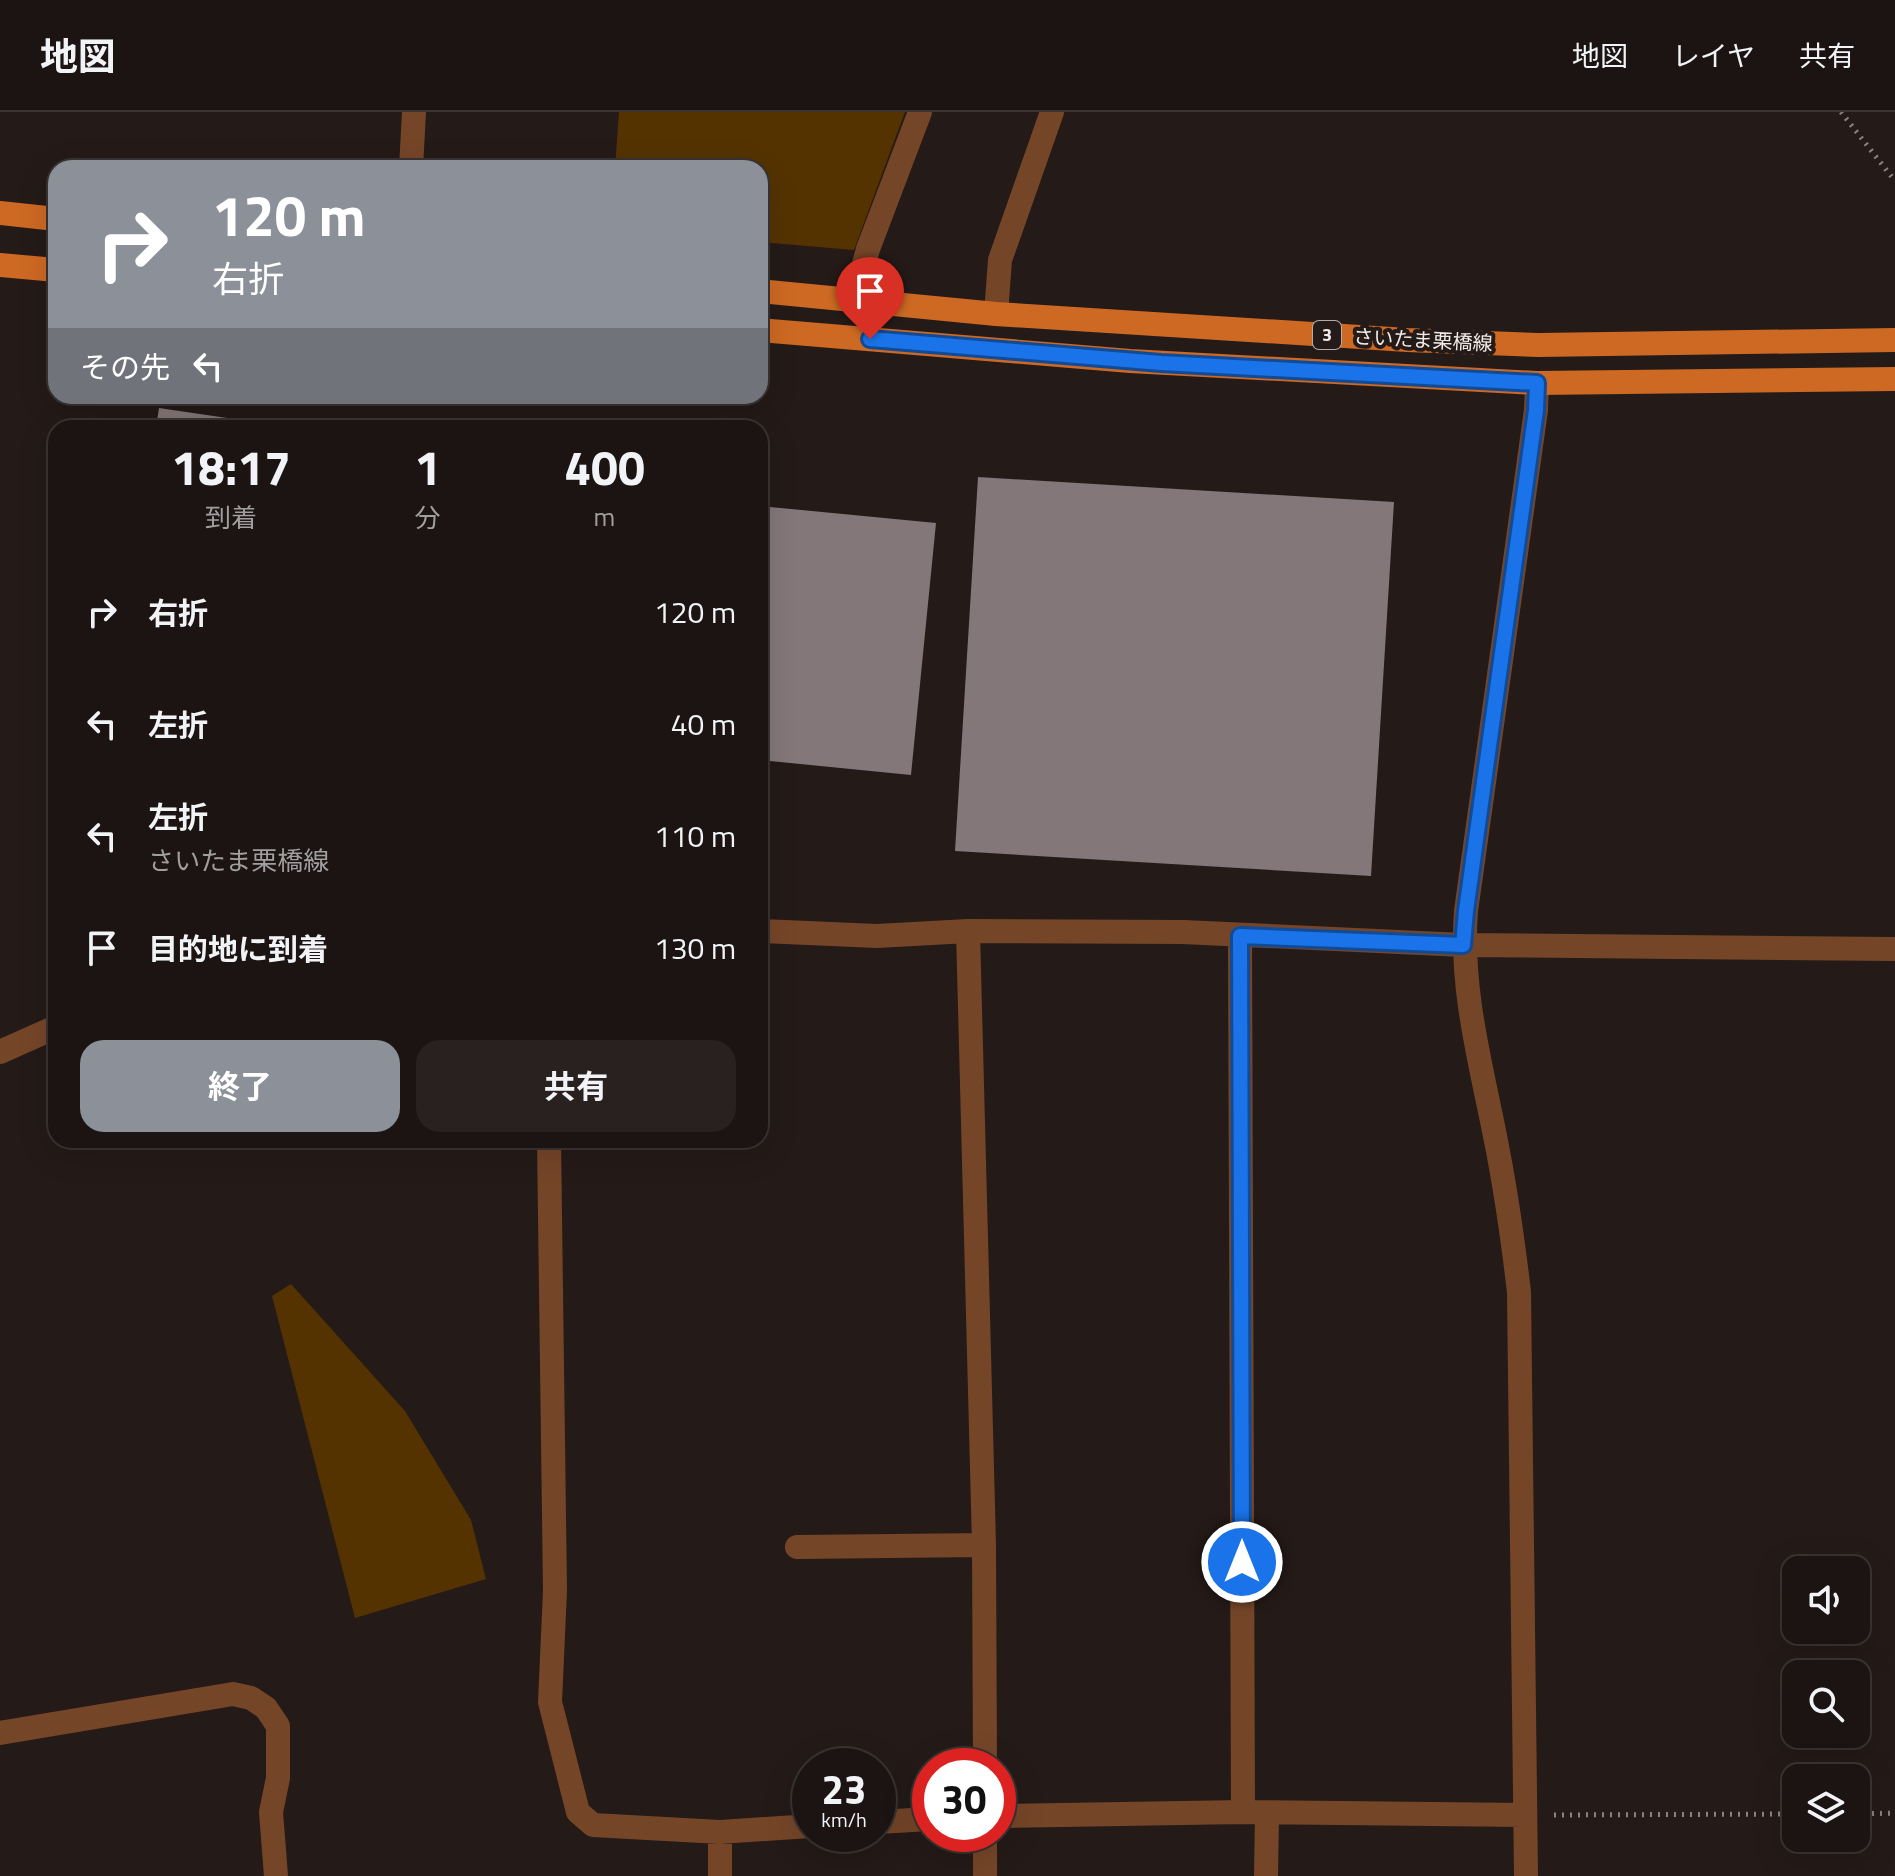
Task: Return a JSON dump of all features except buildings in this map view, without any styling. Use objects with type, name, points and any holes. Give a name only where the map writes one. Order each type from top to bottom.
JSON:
[{"type":"main road","points":[[0,213],[48,218]]},
{"type":"main road","points":[[0,265],[48,269]]},
{"type":"main road","name":"さいたま栗橋線","points":[[768,292],[996,314],[1392,339],[1538,345],[1895,340]]},
{"type":"main road","name":"さいたま栗橋線","points":[[768,331],[1130,361],[1537,383],[1895,379]]},
{"type":"street","points":[[411,160],[414,112]]},
{"type":"street","points":[[854,301],[868,249],[920,112]]},
{"type":"street","points":[[996,314],[1000,260],[1052,112]]},
{"type":"street","points":[[1526,1876],[1519,1292],[1510,1216],[1467,999],[1463,945],[1536,410],[1537,383]]},
{"type":"street","points":[[768,931],[877,936],[968,931],[1183,932],[1463,945],[1895,949]]},
{"type":"street","points":[[968,931],[984,1545],[985,1748]]},
{"type":"street","points":[[1240,936],[1255,1813],[1266,1876]]},
{"type":"street","points":[[0,1052],[48,1031]]},
{"type":"street","points":[[549,1148],[555,1591],[550,1702],[578,1812],[593,1825],[720,1832],[792,1827]]},
{"type":"street","points":[[797,1547],[984,1545]]},
{"type":"street","points":[[0,1733],[233,1694],[251,1698],[266,1708],[278,1726],[278,1778],[271,1812],[276,1876]]},
{"type":"street","points":[[1016,1816],[1255,1813],[1525,1815]]},
{"type":"street","points":[[720,1832],[720,1876]]},
{"type":"street","points":[[985,1852],[985,1876]]},
{"type":"path","points":[[1841,112],[1895,181]]},
{"type":"path","points":[[1870,1814],[1895,1813]]},
{"type":"path","points":[[1525,1815],[1782,1814]]},
{"type":"shaded area","points":[[619,112],[905,112],[854,250],[768,243],[768,160],[616,160]]},
{"type":"shaded area","points":[[291,1284],[405,1411],[471,1520],[486,1579],[355,1618],[272,1296]]},
{"type":"route","points":[[870,339],[1161,363],[1537,383],[1536,410],[1463,945],[1240,936],[1242,1562]]}]
